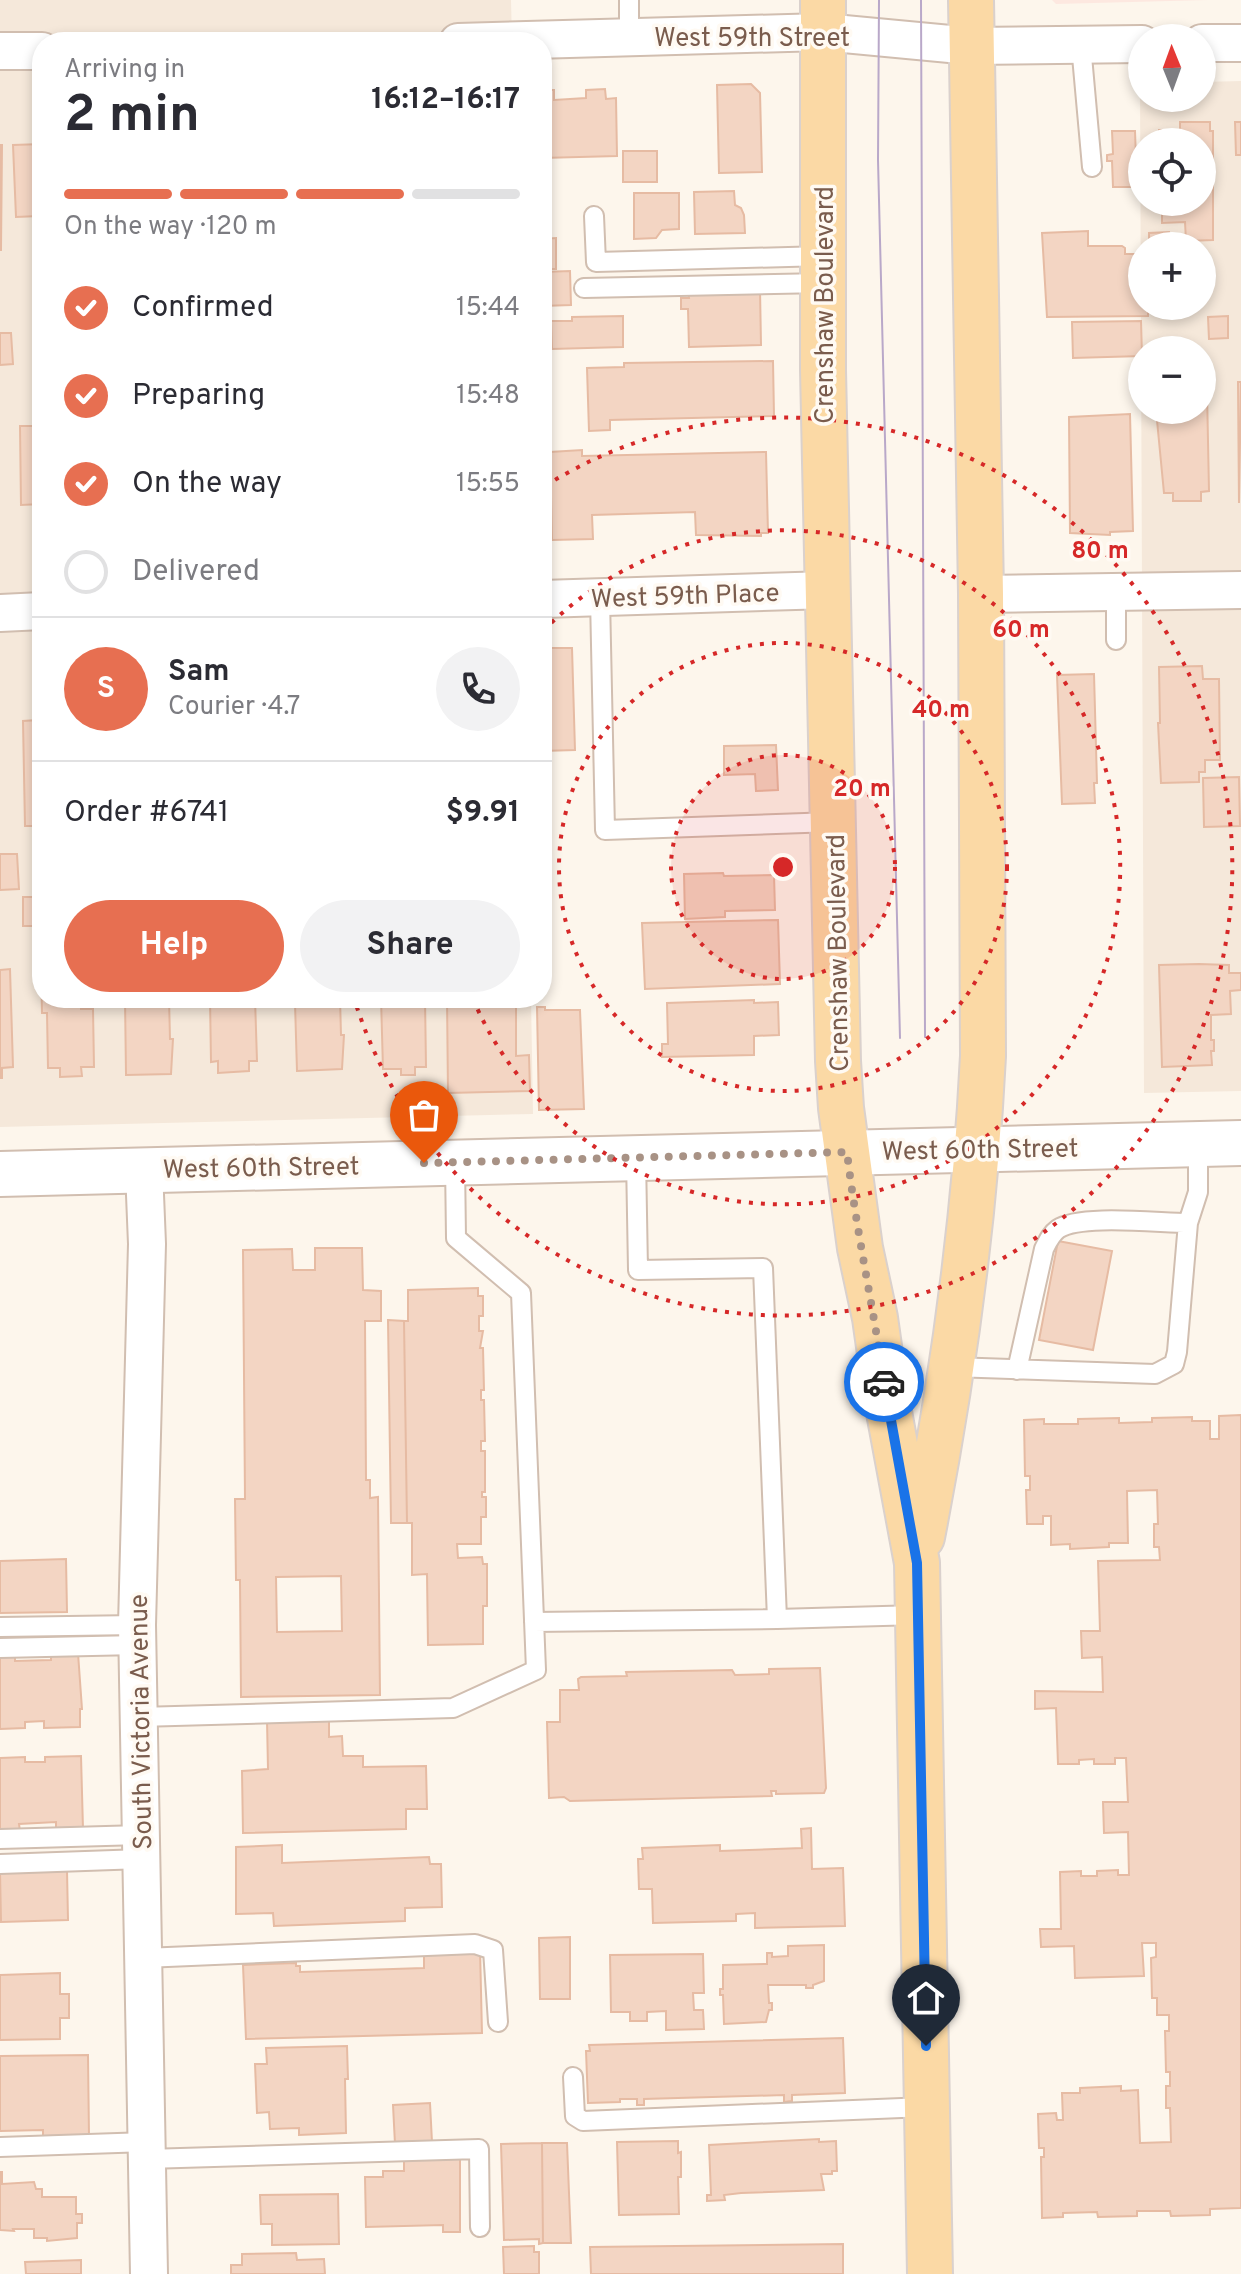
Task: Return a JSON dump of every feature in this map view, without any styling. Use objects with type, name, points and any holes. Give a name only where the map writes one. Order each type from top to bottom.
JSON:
[{"type":"main road","name":"Crenshaw Boulevard","points":[[917,1563],[952,1367],[983,1056],[981,594],[971,0]]},
{"type":"main road","name":"Crenshaw Boulevard","points":[[823,16],[823,370],[838,1061],[860,1248],[917,1563],[930,2274]]},
{"type":"street","name":"West 59th Street","points":[[552,39],[629,37],[823,16],[971,46],[1128,44]]},
{"type":"street","points":[[1216,43],[1241,43]]},
{"type":"street","points":[[0,51],[32,51]]},
{"type":"street","name":"West 59th Place","points":[[552,599],[829,590]]},
{"type":"street","points":[[981,594],[1241,590]]},
{"type":"street","points":[[0,613],[32,611]]},
{"type":"street","name":"West 60th Street","points":[[0,1174],[1241,1143]]},
{"type":"street","name":"South Victoria Avenue","points":[[144,1170],[147,1244],[137,1635],[149,2274]]},
{"type":"lane","points":[[629,0],[629,37]]},
{"type":"lane","points":[[1081,45],[1092,167]]},
{"type":"lane","points":[[594,216],[596,262],[824,270]]},
{"type":"lane","points":[[584,288],[824,270]]},
{"type":"lane","points":[[1116,593],[1116,640]]},
{"type":"lane","points":[[600,598],[605,830],[834,822]]},
{"type":"lane","points":[[952,1367],[1155,1374],[1174,1364],[1188,1223],[1198,1192],[1198,1144]]},
{"type":"lane","points":[[636,1158],[638,1270],[763,1268],[777,1619]]},
{"type":"lane","points":[[139,1717],[453,1708],[536,1670],[521,1293],[456,1238],[455,1162]]},
{"type":"lane","points":[[1017,1370],[1044,1249],[1051,1235],[1060,1227],[1082,1221],[1188,1223]]},
{"type":"lane","points":[[534,1622],[918,1615]]},
{"type":"lane","points":[[0,1627],[137,1635]]},
{"type":"lane","points":[[0,1648],[137,1635]]},
{"type":"lane","points":[[0,1839],[142,1847]]},
{"type":"lane","points":[[0,1864],[142,1847]]},
{"type":"lane","points":[[144,1958],[475,1944],[493,1950],[498,2022]]},
{"type":"lane","points":[[573,2077],[575,2116],[583,2121],[928,2107]]},
{"type":"lane","points":[[0,2147],[147,2151],[479,2149],[480,2227]]},
{"type":"shaded area","points":[[0,0],[511,0],[512,32],[32,32],[32,1008],[531,1008],[533,1114],[0,1127]]},
{"type":"shaded area","points":[[1052,0],[1208,0],[1056,4]]},
{"type":"shaded area","points":[[1241,81],[1241,1091],[1144,1093],[1141,424],[1216,424],[1216,336],[1141,336],[1141,320],[1216,320],[1216,232],[1141,232],[1141,216],[1216,216],[1216,128],[1140,128],[1140,112],[1216,112],[1216,82]]},
{"type":"building","points":[[751,84],[760,93],[762,172],[719,173],[717,85]]},
{"type":"building","points":[[605,89],[606,99],[616,98],[617,156],[552,158],[552,90],[554,100],[586,98],[586,90]]},
{"type":"building","points":[[1180,122],[1210,122],[1210,128],[1180,128]]},
{"type":"building","points":[[1235,122],[1241,122],[1241,155],[1236,155]]},
{"type":"building","points":[[1112,131],[1128,131],[1128,187],[1113,187],[1112,161],[1107,161],[1107,155],[1113,154]]},
{"type":"building","points":[[32,144],[32,216],[16,217],[13,145]]},
{"type":"building","points":[[2,145],[1,250],[0,250]]},
{"type":"building","points":[[623,151],[657,151],[657,182],[623,182]]},
{"type":"building","points":[[734,191],[735,205],[741,208],[744,215],[745,233],[695,234],[694,192]]},
{"type":"building","points":[[634,193],[679,193],[679,229],[662,230],[656,238],[634,239]]},
{"type":"building","points":[[1162,216],[1213,216],[1213,232],[1186,232],[1185,222],[1162,223]]},
{"type":"building","points":[[1088,231],[1088,246],[1125,248],[1125,254],[1128,254],[1128,316],[1047,317],[1042,233]]},
{"type":"building","points":[[552,238],[556,238],[556,269],[552,269]]},
{"type":"building","points":[[570,271],[571,305],[552,306],[552,272]]},
{"type":"building","points":[[760,289],[761,345],[689,347],[688,309],[681,309],[681,298],[689,298],[688,291]]},
{"type":"building","points":[[623,316],[623,347],[552,349],[552,321],[572,321],[572,317]]},
{"type":"building","points":[[1228,316],[1228,338],[1209,336],[1208,320],[1216,320],[1216,317]]},
{"type":"building","points":[[1141,321],[1141,336],[1128,336],[1128,356],[1073,358],[1072,322]]},
{"type":"building","points":[[0,333],[11,333],[13,364],[0,365]]},
{"type":"building","points":[[773,361],[774,416],[610,420],[610,430],[589,431],[587,368],[624,367],[624,363]]},
{"type":"building","points":[[1238,382],[1241,382],[1239,503]]},
{"type":"building","points":[[1128,414],[1133,531],[1110,532],[1110,535],[1070,533],[1069,417]]},
{"type":"building","points":[[1157,424],[1208,424],[1209,491],[1201,492],[1201,501],[1173,501],[1173,493],[1164,493]]},
{"type":"building","points":[[20,426],[32,426],[32,504],[21,505]]},
{"type":"building","points":[[582,450],[582,456],[766,452],[768,533],[761,533],[761,536],[696,535],[695,512],[592,515],[593,539],[552,540],[552,452]]},
{"type":"building","points":[[552,648],[572,648],[575,750],[552,751]]},
{"type":"building","points":[[1202,666],[1203,679],[1219,679],[1220,760],[1205,760],[1205,772],[1199,772],[1199,782],[1161,783],[1159,667]]},
{"type":"building","points":[[1094,674],[1095,803],[1062,804],[1057,675]]},
{"type":"building","points":[[32,720],[32,826],[25,826],[23,721]]},
{"type":"building","points":[[776,745],[778,790],[756,791],[755,774],[724,775],[724,746]]},
{"type":"building","points":[[1239,777],[1240,826],[1204,827],[1203,778]]},
{"type":"building","points":[[0,854],[17,854],[19,889],[0,890]]},
{"type":"building","points":[[723,873],[724,876],[774,875],[775,910],[725,911],[725,917],[685,919],[684,874]]},
{"type":"building","points":[[23,897],[32,897],[32,926],[23,926]]},
{"type":"building","points":[[778,920],[780,984],[645,989],[642,923]]},
{"type":"building","points":[[1159,965],[1229,965],[1229,973],[1241,973],[1241,990],[1230,991],[1231,1014],[1211,1015],[1211,1040],[1214,1040],[1212,1065],[1162,1067]]},
{"type":"building","points":[[10,969],[13,1067],[2,1068],[0,1078],[0,970]]},
{"type":"building","points":[[754,1000],[754,1003],[778,1002],[779,1035],[754,1036],[754,1055],[662,1057],[662,1044],[668,1044],[667,1003]]},
{"type":"building","points":[[42,1008],[93,1009],[94,1067],[81,1067],[82,1076],[60,1077],[60,1068],[48,1068],[47,1013],[42,1013]]},
{"type":"building","points":[[125,1008],[169,1008],[170,1039],[173,1039],[171,1074],[126,1075]]},
{"type":"building","points":[[210,1008],[255,1008],[257,1061],[249,1061],[249,1071],[218,1073],[218,1061],[211,1062]]},
{"type":"building","points":[[295,1008],[340,1008],[341,1035],[344,1035],[342,1069],[297,1071]]},
{"type":"building","points":[[381,1008],[425,1008],[426,1067],[415,1067],[415,1075],[401,1075],[401,1069],[383,1069]]},
{"type":"building","points":[[447,1008],[516,1008],[516,1056],[529,1055],[530,1091],[448,1093]]},
{"type":"building","points":[[537,1008],[580,1010],[584,1109],[539,1110]]},
{"type":"building","points":[[1058,1241],[1112,1251],[1093,1350],[1039,1340]]},
{"type":"building","points":[[315,1248],[362,1248],[363,1290],[381,1291],[381,1321],[365,1321],[366,1480],[370,1480],[370,1498],[378,1497],[380,1695],[241,1697],[240,1580],[236,1580],[235,1499],[245,1499],[243,1250],[292,1249],[293,1270],[315,1270]],"holes":[[[341,1576],[342,1631],[277,1632],[276,1577]]]},
{"type":"building","points":[[478,1288],[478,1296],[483,1296],[479,1331],[483,1331],[480,1348],[483,1348],[484,1390],[481,1390],[481,1400],[484,1400],[485,1441],[481,1441],[481,1451],[485,1451],[485,1492],[482,1492],[482,1497],[486,1497],[486,1517],[481,1517],[481,1544],[457,1544],[458,1558],[482,1557],[483,1564],[487,1564],[483,1644],[428,1645],[427,1574],[412,1575],[412,1523],[407,1523],[404,1321],[408,1321],[408,1290]]},
{"type":"building","points":[[388,1320],[404,1321],[407,1523],[391,1523]]},
{"type":"building","points":[[1241,1415],[1241,2208],[1210,2209],[1210,2215],[1171,2216],[1170,2211],[1137,2211],[1137,2216],[1098,2217],[1097,2212],[1063,2213],[1063,2217],[1042,2218],[1041,2157],[1044,2157],[1044,2148],[1039,2148],[1038,2114],[1056,2113],[1057,2120],[1063,2120],[1062,2093],[1080,2093],[1080,2088],[1121,2086],[1121,2091],[1138,2090],[1140,2143],[1171,2142],[1170,2108],[1166,2108],[1166,2086],[1170,2086],[1170,2072],[1166,2072],[1165,2031],[1169,2031],[1169,2015],[1157,2015],[1157,1998],[1152,1998],[1151,1958],[1156,1957],[1156,1943],[1142,1943],[1144,1976],[1075,1978],[1074,1946],[1041,1947],[1040,1929],[1061,1929],[1060,1872],[1081,1871],[1081,1876],[1097,1876],[1097,1871],[1118,1870],[1118,1875],[1129,1875],[1128,1832],[1104,1833],[1103,1802],[1128,1802],[1126,1758],[1115,1758],[1115,1764],[1094,1764],[1094,1759],[1079,1760],[1079,1764],[1058,1764],[1056,1708],[1035,1709],[1035,1691],[1103,1692],[1102,1657],[1082,1658],[1081,1631],[1100,1631],[1098,1561],[1160,1560],[1159,1547],[1154,1547],[1154,1524],[1158,1524],[1157,1490],[1127,1491],[1128,1543],[1070,1549],[1070,1544],[1051,1545],[1051,1516],[1043,1516],[1043,1524],[1027,1524],[1026,1490],[1030,1490],[1030,1476],[1025,1476],[1024,1420],[1044,1419],[1044,1424],[1078,1424],[1078,1419],[1119,1418],[1119,1423],[1192,1417],[1192,1421],[1210,1421],[1210,1439],[1219,1439],[1219,1416]]},
{"type":"building","points":[[66,1559],[67,1612],[0,1613],[0,1561]]},
{"type":"building","points":[[78,1653],[82,1709],[80,1727],[44,1728],[44,1721],[25,1722],[25,1728],[0,1729],[0,1655],[15,1654],[15,1661],[51,1660],[51,1654]]},
{"type":"building","points":[[820,1668],[824,1793],[776,1794],[776,1791],[771,1791],[772,1796],[570,1801],[564,1797],[549,1798],[547,1722],[560,1722],[560,1690],[579,1690],[578,1679],[581,1677],[627,1676],[626,1672],[732,1670],[735,1675],[769,1674],[769,1669]]},
{"type":"building","points":[[329,1719],[329,1737],[342,1736],[343,1756],[363,1756],[363,1767],[426,1766],[427,1809],[406,1809],[406,1829],[243,1833],[242,1771],[268,1769],[267,1720]]},
{"type":"building","points":[[81,1756],[83,1829],[56,1830],[56,1822],[19,1824],[20,1831],[0,1832],[0,1758],[25,1757],[25,1762],[45,1762],[45,1757]]},
{"type":"building","points":[[811,1828],[812,1869],[843,1868],[845,1926],[755,1928],[755,1913],[736,1914],[736,1921],[653,1923],[652,1889],[639,1889],[638,1859],[643,1859],[642,1848],[720,1845],[720,1851],[802,1848],[801,1829]]},
{"type":"building","points":[[282,1845],[282,1863],[429,1857],[430,1864],[441,1864],[442,1907],[405,1908],[405,1921],[274,1926],[273,1913],[236,1914],[236,1847]]},
{"type":"building","points":[[67,1870],[68,1920],[1,1922],[0,1871]]},
{"type":"building","points":[[570,1937],[570,1999],[540,1999],[539,1938]]},
{"type":"building","points":[[824,1945],[824,1981],[813,1985],[813,1988],[806,1988],[806,1985],[768,1985],[772,2010],[769,2010],[766,2022],[724,2024],[723,1995],[720,1995],[723,1965],[767,1964],[767,1953],[772,1953],[772,1957],[788,1956],[788,1946]]},
{"type":"building","points":[[480,1949],[482,2033],[246,2039],[243,1965],[296,1963],[300,1966],[300,1972],[424,1968],[427,1950]]},
{"type":"building","points":[[703,1954],[704,1993],[693,1993],[694,2010],[703,2010],[704,2029],[666,2030],[666,2011],[647,2012],[647,2021],[630,2021],[630,2012],[611,2012],[610,1955]]},
{"type":"building","points":[[60,1973],[60,1994],[69,1994],[69,2018],[60,2018],[60,2039],[0,2040],[0,1975]]},
{"type":"building","points":[[843,2038],[845,2093],[792,2095],[792,2101],[784,2102],[784,2095],[644,2099],[644,2105],[637,2105],[637,2099],[588,2103],[586,2051],[590,2051],[589,2045]]},
{"type":"building","points":[[347,2046],[346,2133],[299,2135],[299,2128],[270,2129],[269,2112],[257,2113],[255,2064],[267,2064],[266,2048]]},
{"type":"building","points":[[88,2055],[89,2137],[43,2139],[43,2130],[0,2131],[0,2056]]},
{"type":"building","points":[[430,2103],[432,2142],[395,2144],[393,2105]]},
{"type":"building","points":[[819,2139],[819,2142],[836,2141],[837,2171],[821,2174],[824,2190],[741,2193],[724,2195],[725,2200],[707,2201],[707,2195],[711,2195],[709,2145]]},
{"type":"building","points":[[678,2141],[678,2153],[681,2152],[679,2214],[619,2215],[617,2142]]},
{"type":"building","points":[[542,2143],[567,2143],[571,2243],[543,2243]]},
{"type":"building","points":[[542,2143],[543,2243],[539,2244],[539,2239],[504,2240],[501,2144]]},
{"type":"building","points":[[460,2155],[460,2232],[443,2232],[443,2225],[366,2227],[365,2177],[383,2177],[383,2171],[404,2171],[404,2160]]},
{"type":"building","points":[[0,2172],[2,2184],[34,2182],[36,2189],[42,2189],[42,2197],[76,2197],[76,2214],[82,2214],[82,2223],[77,2223],[77,2238],[47,2241],[47,2238],[34,2238],[34,2229],[0,2230]]},
{"type":"building","points":[[338,2194],[339,2244],[272,2245],[272,2224],[261,2224],[260,2195]]},
{"type":"building","points":[[843,2244],[843,2274],[591,2274],[590,2247]]},
{"type":"building","points":[[534,2246],[534,2252],[539,2252],[539,2274],[504,2274],[503,2247]]},
{"type":"building","points":[[296,2253],[297,2260],[324,2259],[325,2274],[231,2274],[231,2265],[242,2265],[242,2254]]},
{"type":"building","points":[[81,2260],[81,2274],[26,2274],[25,2262]]},
{"type":"tram line","points":[[879,0],[878,160],[900,1038]]},
{"type":"tram line","points":[[921,0],[925,1037]]},
{"type":"way so far","points":[[424,1163],[847,1152],[860,1248],[875,1318],[884,1382]]},
{"type":"route","points":[[884,1382],[917,1563],[926,2046]]}]
